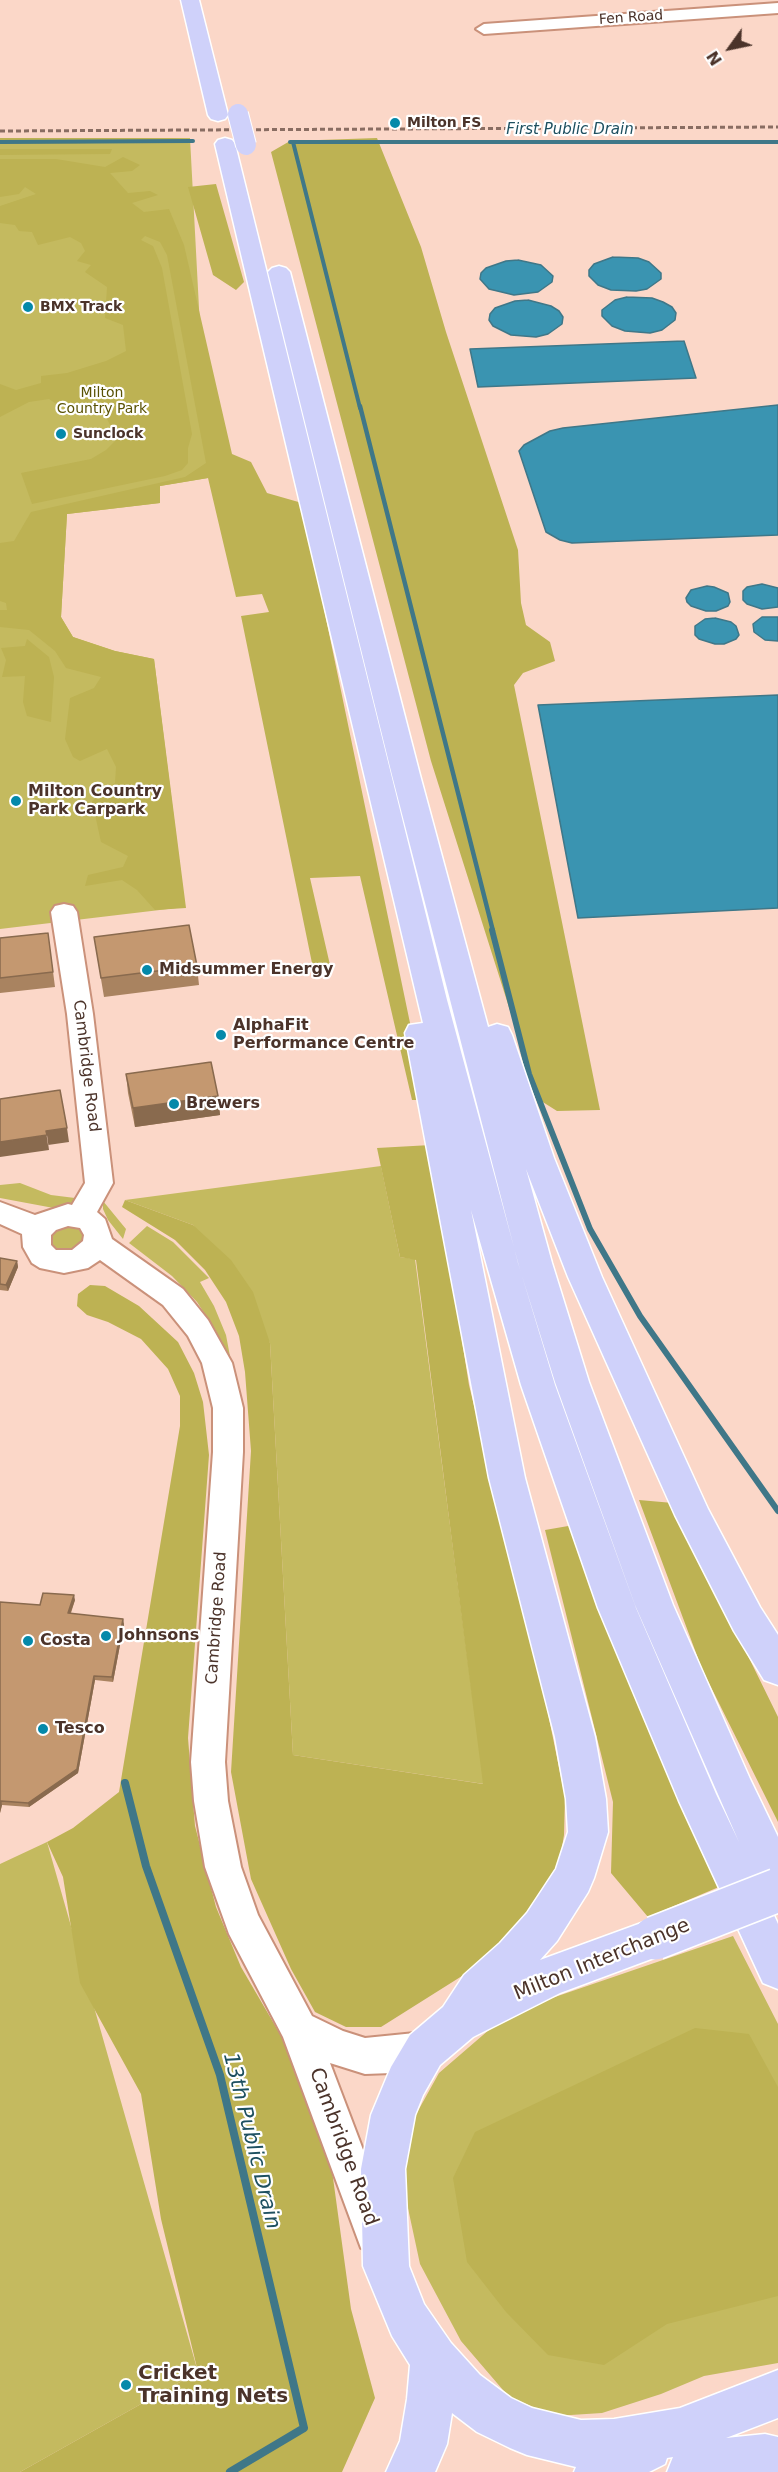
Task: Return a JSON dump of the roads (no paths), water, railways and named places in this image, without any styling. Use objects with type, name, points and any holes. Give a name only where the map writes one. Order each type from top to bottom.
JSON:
[{"type":"highway","points":[[190,0],[228,115],[406,890],[438,1023],[502,1266],[538,1385],[617,1608],[699,1801],[778,1969]]},
{"type":"highway","points":[[228,115],[232,92]]},
{"type":"highway","points":[[235,145],[454,951],[535,1263],[572,1382],[654,1605],[734,1790],[778,1880]]},
{"type":"highway","points":[[406,890],[400,925],[420,1037],[507,1478],[575,1737],[586,1799],[588,1832],[574,1878],[542,1928],[479,1990],[458,2022]]},
{"type":"highway","points":[[454,951],[483,993],[538,1158],[585,1277],[647,1417],[693,1515],[747,1619],[778,1668]]},
{"type":"highway","name":"Milton Interchange","points":[[771,2399],[685,2452],[615,2443],[581,2444],[554,2439],[526,2431],[494,2415],[463,2392],[434,2360],[408,2320],[386,2266],[383,2169],[393,2115],[406,2082],[425,2050],[458,2022],[548,1977],[778,1890]]},
{"type":"highway","points":[[410,2472],[423,2444],[431,2398],[434,2360]]},
{"type":"highway","points":[[598,2472],[685,2452],[721,2463],[765,2458],[778,2461]]},
{"type":"street","name":"Fen Road","points":[[484,29],[778,8]]},
{"type":"street","name":"Cambridge Road","points":[[64,912],[80,1014],[99,1183],[80,1216]]},
{"type":"street","points":[[0,1213],[16,1218],[39,1230]]},
{"type":"street","points":[[80,1216],[95,1227],[98,1235],[97,1243],[90,1253],[78,1260],[64,1262],[51,1260],[42,1255],[37,1247],[35,1239],[39,1230],[46,1222],[56,1217],[80,1216]]},
{"type":"street","name":"Cambridge Road","points":[[97,1243],[173,1297],[198,1328],[217,1363],[228,1408],[228,1452],[208,1762],[211,1801],[223,1867],[242,1922],[299,2029],[386,2266]]},
{"type":"street","name":"Cambridge Road","points":[[299,2029],[338,2048],[365,2056],[425,2050]]},
{"type":"water","points":[[613,257],[638,258],[649,262],[661,273],[661,279],[647,289],[636,291],[611,290],[598,285],[589,276],[589,270],[594,264]]},
{"type":"water","points":[[518,260],[541,265],[553,276],[552,282],[538,292],[514,295],[489,289],[480,279],[481,273],[486,268],[506,261]]},
{"type":"water","points":[[627,297],[652,298],[663,302],[672,307],[676,313],[675,320],[662,330],[650,333],[625,331],[612,326],[602,316],[602,310],[615,300]]},
{"type":"water","points":[[528,300],[551,306],[559,311],[563,317],[562,324],[548,334],[536,337],[511,335],[493,326],[489,320],[495,308],[515,301]]},
{"type":"water","points":[[684,341],[696,378],[478,387],[470,349]]},
{"type":"water","points":[[778,405],[778,535],[572,543],[560,540],[546,532],[519,451],[524,445],[550,431],[563,428]]},
{"type":"water","points":[[762,584],[778,588],[778,607],[762,609],[747,604],[743,600],[743,591],[747,587]]},
{"type":"water","points":[[707,586],[728,593],[730,602],[728,606],[716,611],[706,611],[691,606],[687,602],[686,598],[691,590]]},
{"type":"water","points":[[762,617],[778,617],[778,641],[765,640],[754,632],[753,624]]},
{"type":"water","points":[[715,618],[731,622],[736,626],[739,635],[736,639],[724,644],[715,644],[699,639],[695,635],[695,626],[705,619]]},
{"type":"water","points":[[778,695],[778,908],[578,918],[538,705]]},
{"type":"waterway","points":[[0,142],[193,141]]},
{"type":"waterway","name":"First Public Drain","points":[[293,142],[778,142]]},
{"type":"waterway","points":[[293,142],[360,408]]},
{"type":"waterway","points":[[360,406],[493,931]]},
{"type":"waterway","points":[[492,930],[529,1074],[590,1229],[640,1316],[778,1511]]},
{"type":"waterway","name":"13th Public Drain","points":[[125,1783],[146,1866],[220,2075],[304,2428],[230,2472]]},
{"type":"railway","points":[[0,131],[778,127]]},
{"type":"place","name":"Milton FS","points":[[395,123]]},
{"type":"place","name":"BMX Track","points":[[28,307]]},
{"type":"place","name":"Sunclock","points":[[61,434]]},
{"type":"place","name":"Milton Country Park Carpark","points":[[16,801]]},
{"type":"place","name":"Midsummer Energy","points":[[147,970]]},
{"type":"place","name":"AlphaFit Performance Centre","points":[[221,1035]]},
{"type":"place","name":"Brewers","points":[[174,1104]]},
{"type":"place","name":"Johnsons","points":[[106,1636]]},
{"type":"place","name":"Costa","points":[[28,1641]]},
{"type":"place","name":"Tesco","points":[[43,1729]]},
{"type":"place","name":"Cricket Training Nets","points":[[126,2385]]},
{"type":"park label","name":"Milton Country Park","points":[[102,402]]}]
